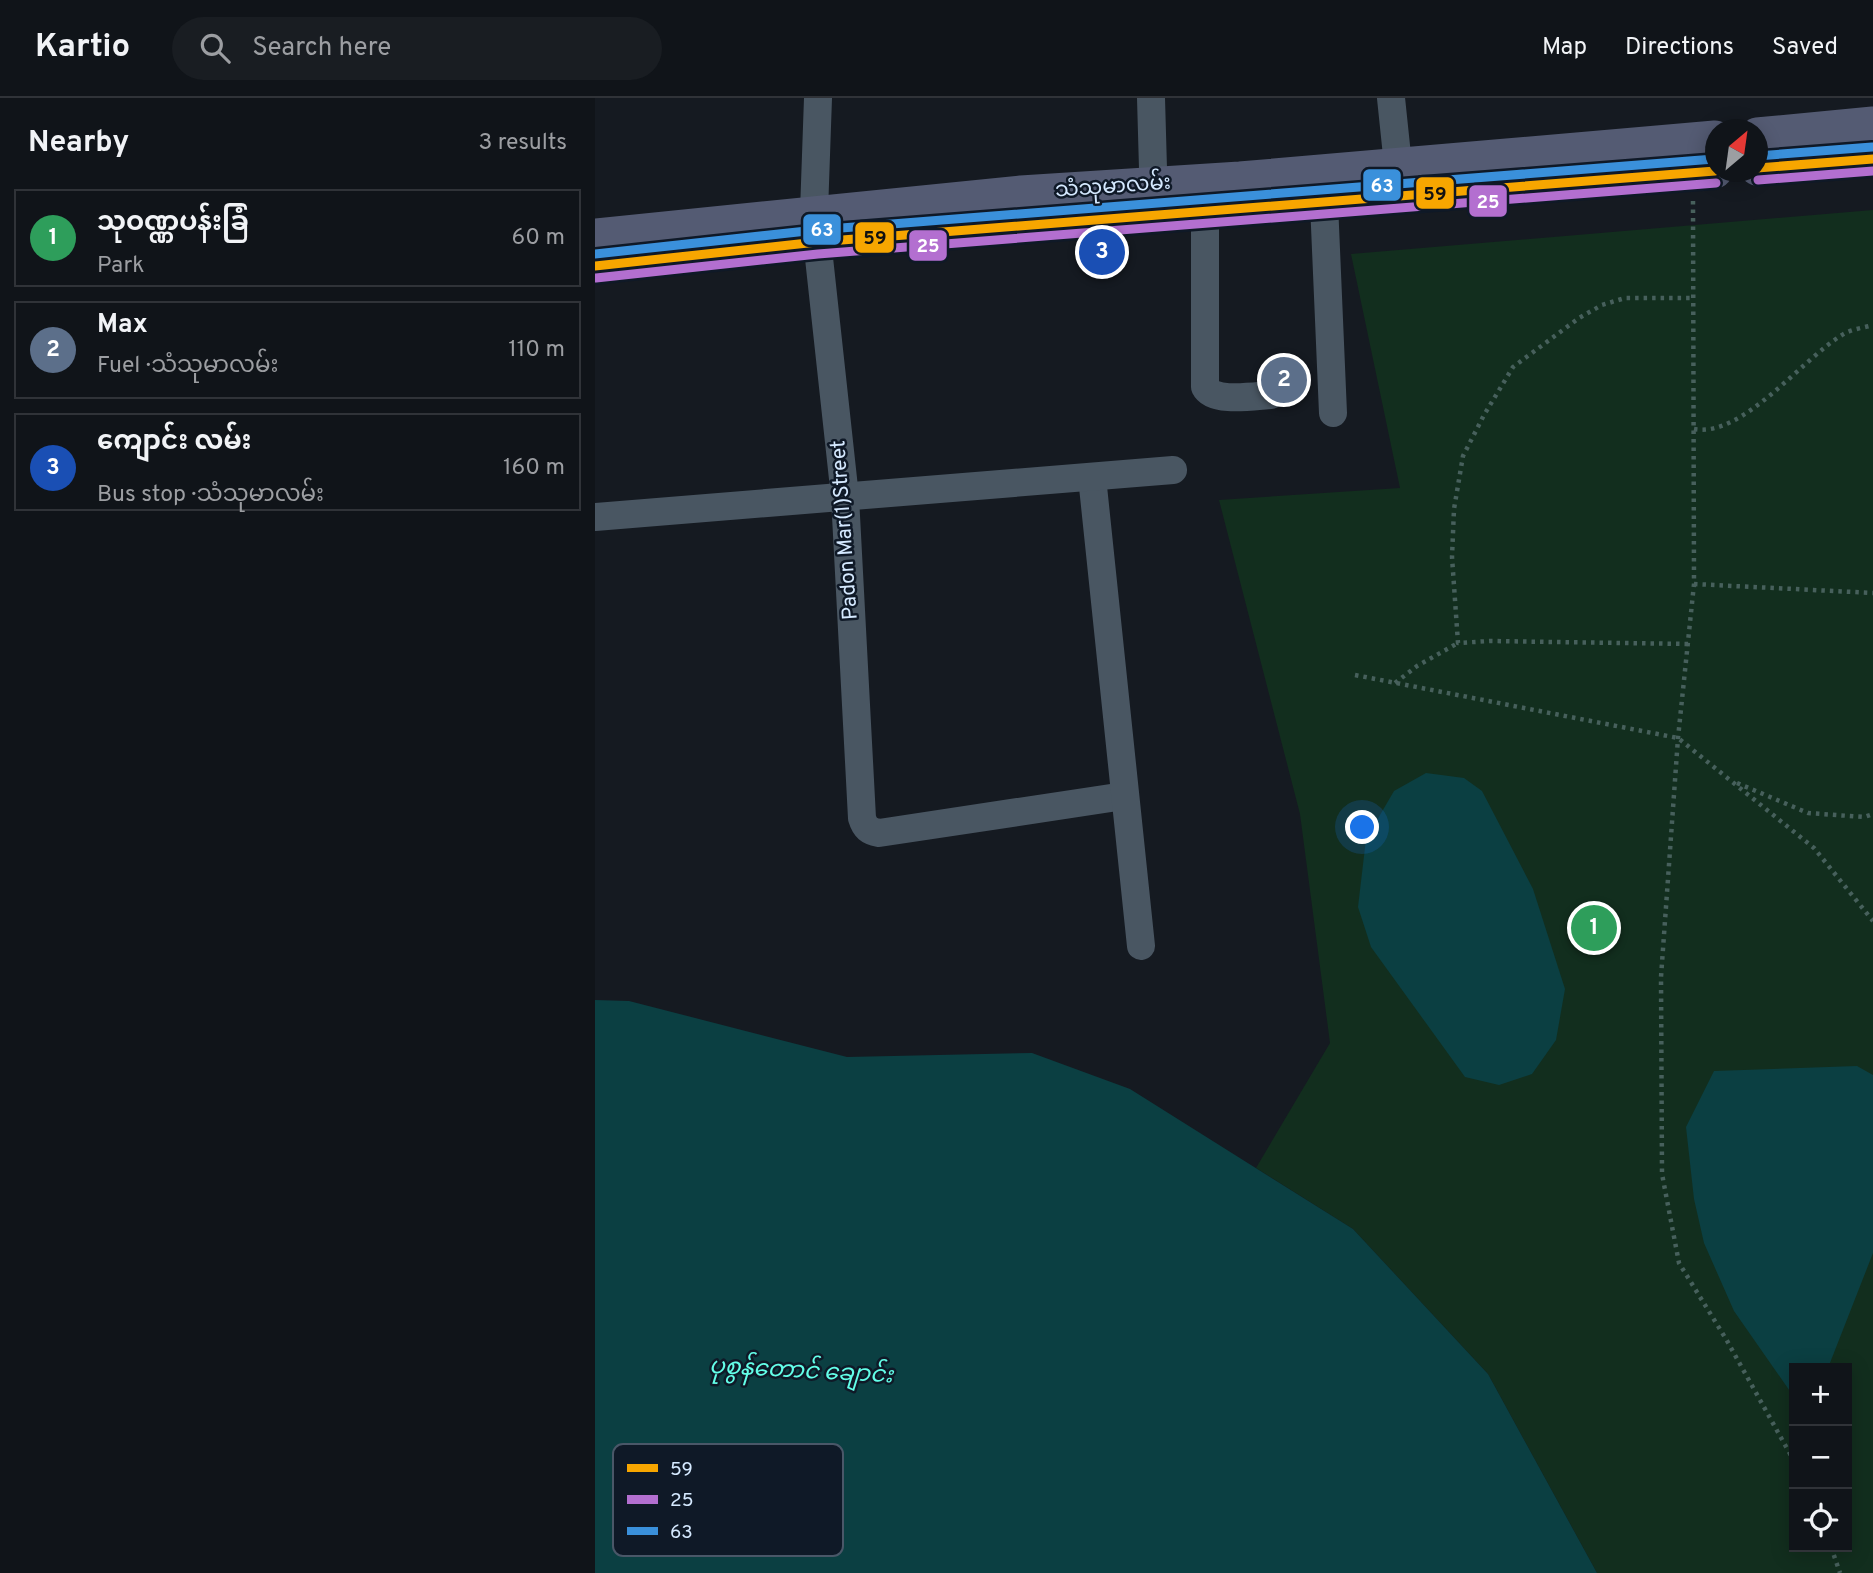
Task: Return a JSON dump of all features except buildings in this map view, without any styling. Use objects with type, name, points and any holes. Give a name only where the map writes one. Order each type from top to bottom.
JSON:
[{"type":"main road","points":[[1768,134],[1873,124]]},
{"type":"main road","name":"သံသုမာလမ်း","points":[[595,266],[1021,193],[1154,200],[1398,165],[1705,139]]},
{"type":"main road","points":[[1768,167],[1873,159]]},
{"type":"main road","name":"သံသုမာလမ်း","points":[[1154,200],[1205,213],[1704,172]]},
{"type":"main road","name":"သံသုမာလမ်း","points":[[595,236],[816,227]]},
{"type":"street","name":"Padon Mar(1)Street","points":[[818,98],[816,227],[845,497],[864,826],[879,833],[1124,796]]},
{"type":"street","points":[[1151,98],[1154,200]]},
{"type":"street","points":[[1391,98],[1398,165]]},
{"type":"street","points":[[1324,203],[1333,413]]},
{"type":"street","points":[[1205,213],[1207,393],[1217,397],[1271,395]]},
{"type":"street","points":[[595,517],[1173,470]]},
{"type":"street","points":[[1092,477],[1141,946]]},
{"type":"path","points":[[1704,172],[1693,298],[1694,584],[1678,738],[1661,977],[1662,1174],[1679,1264],[1726,1339],[1789,1452]]},
{"type":"path","points":[[1458,643],[1452,557],[1454,509],[1464,456],[1484,415],[1513,367],[1579,318],[1602,305],[1625,298],[1693,298]]},
{"type":"path","points":[[1694,429],[1703,431],[1733,423],[1845,333],[1873,325]]},
{"type":"path","points":[[1694,584],[1873,593]]},
{"type":"path","points":[[1395,683],[1417,666],[1458,643],[1490,641],[1688,644]]},
{"type":"path","points":[[1355,675],[1678,738],[1814,848],[1873,921]]},
{"type":"path","points":[[1730,780],[1808,813],[1864,817],[1873,814]]},
{"type":"path","points":[[1833,1552],[1840,1573]]},
{"type":"shaded area","points":[[1873,210],[1873,1573],[1597,1573],[1488,1374],[1353,1229],[1256,1168],[1330,1043],[1300,814],[1219,500],[1400,488],[1351,254]]},
{"type":"water","points":[[1426,773],[1464,778],[1482,791],[1533,889],[1565,989],[1556,1040],[1532,1074],[1499,1085],[1465,1077],[1371,947],[1358,907],[1366,839],[1394,791]]},
{"type":"water","name":"ပုစွန်တောင် ချောင်း","points":[[595,1000],[629,1001],[847,1057],[1032,1053],[1130,1089],[1353,1229],[1488,1374],[1597,1573],[595,1573]]},
{"type":"water","points":[[1857,1066],[1873,1075],[1873,1253],[1830,1363],[1789,1363],[1789,1390],[1734,1311],[1704,1243],[1694,1199],[1686,1127],[1714,1071]]},
{"type":"transit line","name":"63","points":[[1768,155],[1872,147]]},
{"type":"transit line","name":"59","points":[[1768,167],[1873,159]]},
{"type":"transit line","name":"63","points":[[595,254],[816,230],[1705,160]]},
{"type":"transit line","name":"25","points":[[1768,179],[1873,171]]},
{"type":"transit line","name":"59","points":[[595,266],[817,242],[1705,172]]},
{"type":"transit line","name":"25","points":[[596,278],[818,254],[1716,183]]},
{"type":"place","name":"ကျောင်း လမ်း","points":[[1102,252]]},
{"type":"place","name":"Max","points":[[1284,380]]},
{"type":"place","name":"သုဝဏ္ဏပန်းခြံ","points":[[1594,928]]}]
